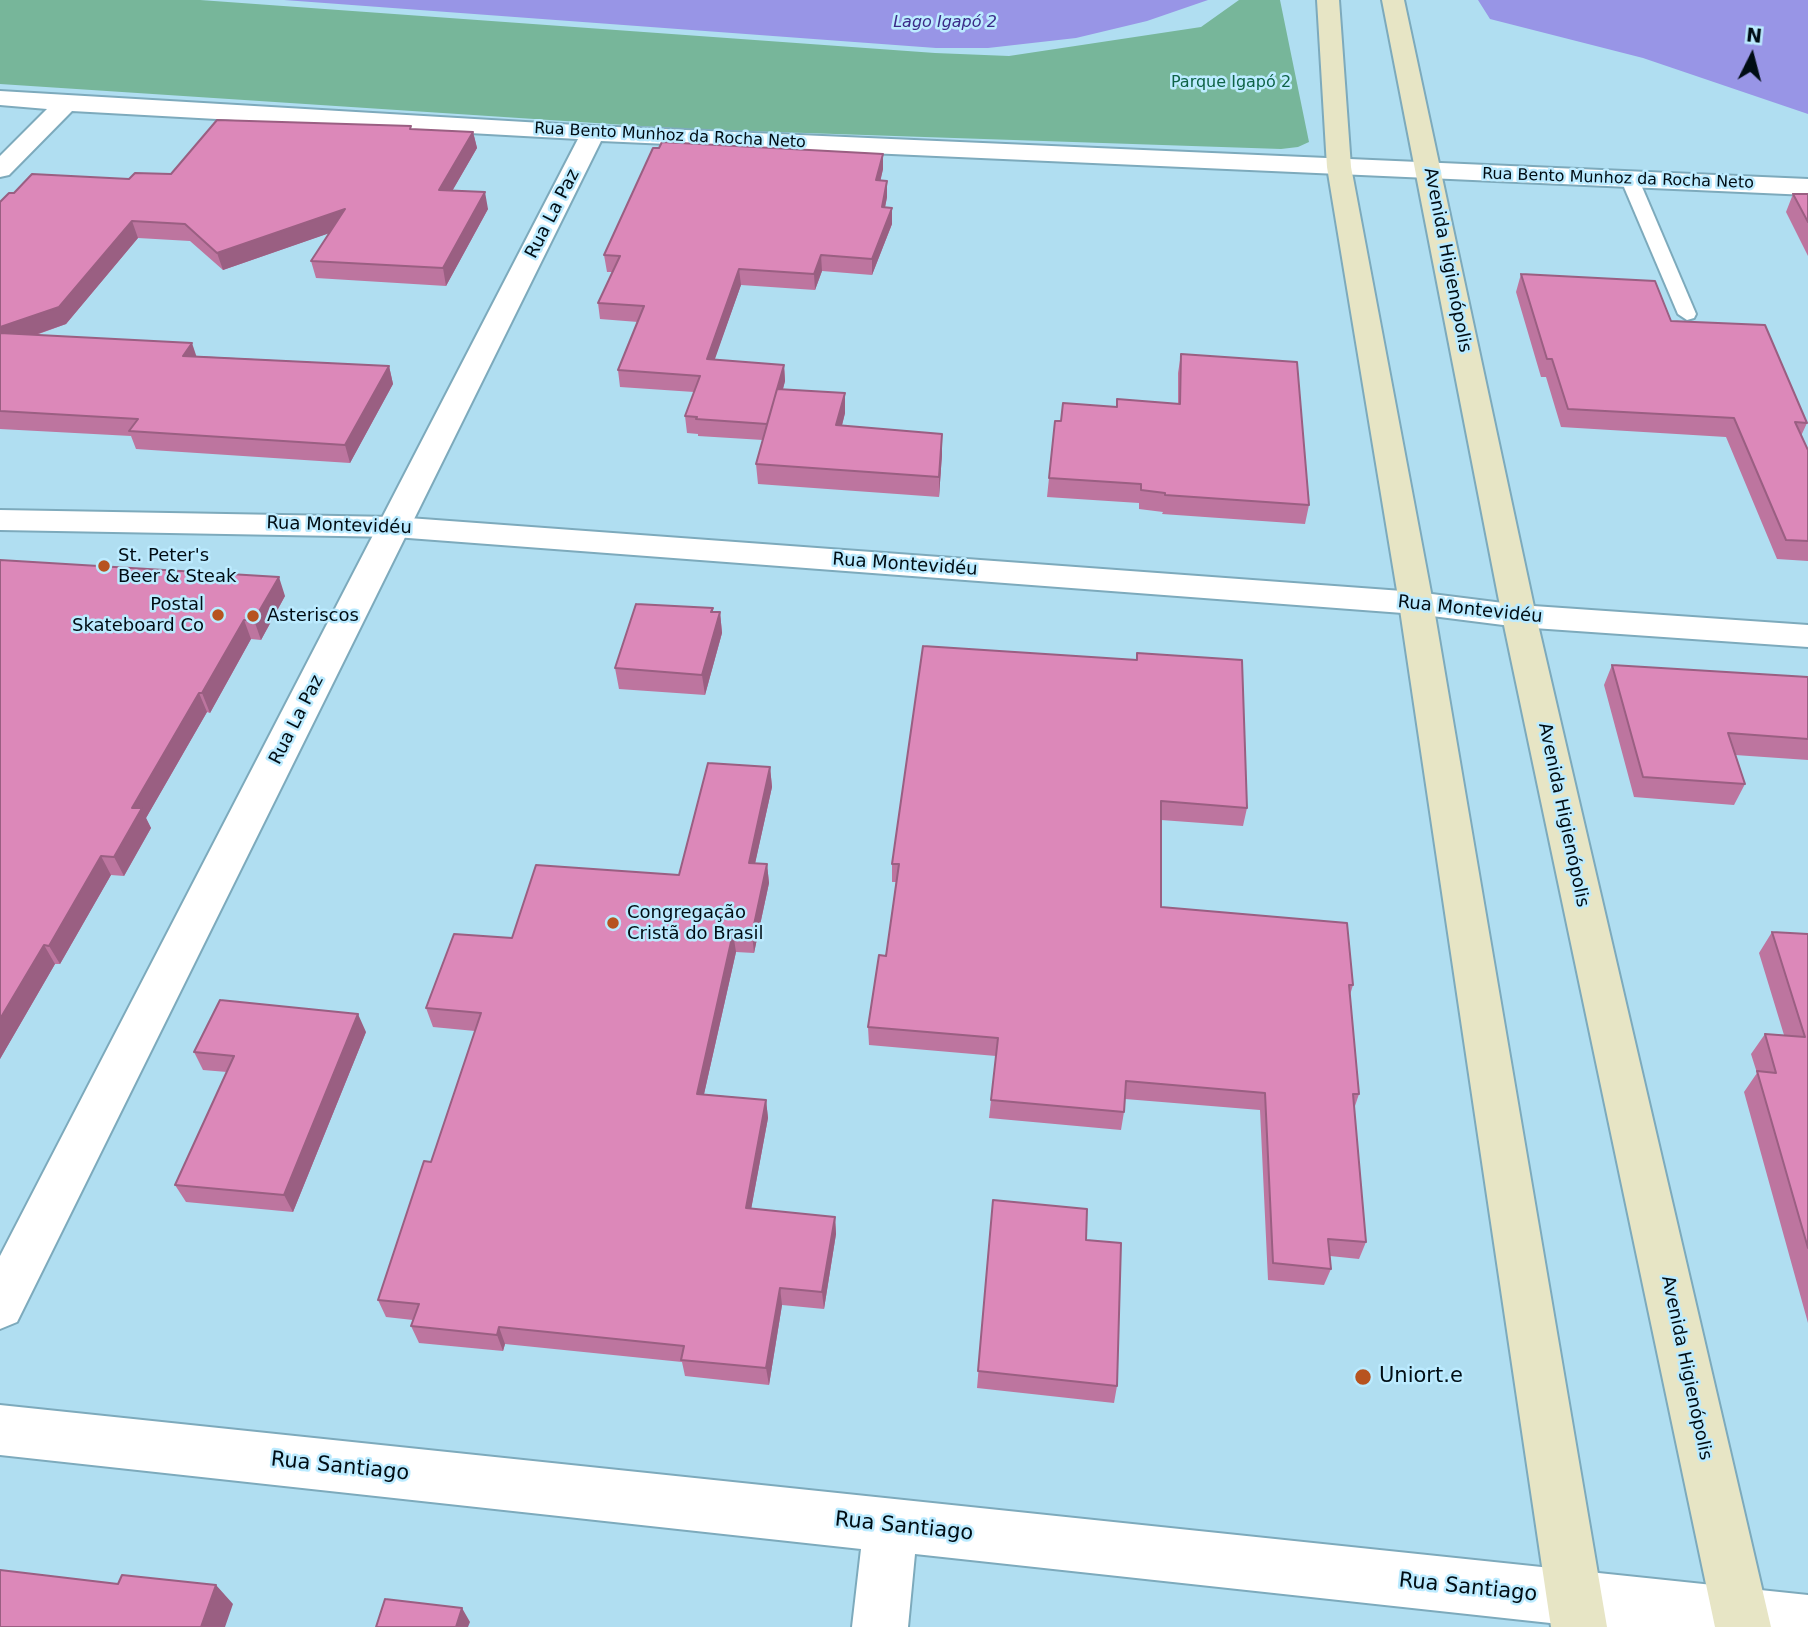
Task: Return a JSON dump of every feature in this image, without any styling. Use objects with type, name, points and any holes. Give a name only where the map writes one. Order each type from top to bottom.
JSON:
[{"type":"main road","points":[[1328,0],[1339,167],[1416,603],[1577,1613]]},
{"type":"main road","name":"Avenida Higienópolis","points":[[1393,0],[1519,616],[1742,1621]]},
{"type":"street","name":"Rua Bento Munhoz da Rocha Neto","points":[[0,98],[66,104],[593,133],[1808,187]]},
{"type":"street","points":[[0,170],[66,104]]},
{"type":"street","name":"Rua La Paz","points":[[0,1306],[593,133]]},
{"type":"street","name":"Rua Montevidéu","points":[[0,520],[395,527],[1416,603],[1519,616],[1808,636]]},
{"type":"street","name":"Rua Santiago","points":[[0,1430],[891,1526],[1577,1613],[1808,1623]]},
{"type":"street","points":[[880,1627],[891,1526]]},
{"type":"lane","points":[[1630,180],[1686,314]]},
{"type":"green space","name":"Parque Igapó 2","points":[[0,0],[200,0],[935,53],[1009,56],[1201,27],[1239,0],[1280,0],[1309,142],[1298,147],[1281,149],[687,129],[0,84]]},
{"type":"water","name":"Lago Igapó 2","points":[[284,0],[1208,0],[1147,21],[1076,38],[988,48],[936,48]]},
{"type":"water","points":[[1478,0],[1808,0],[1808,114],[1643,58],[1490,19]]},
{"type":"building","points":[[217,120],[411,126],[410,129],[473,132],[439,190],[485,192],[443,268],[311,261],[345,209],[217,253],[185,224],[132,221],[59,307],[0,327],[0,202],[9,193],[14,193],[32,174],[129,179],[135,173],[171,174]]},
{"type":"building","points":[[662,142],[883,154],[876,180],[887,181],[882,207],[892,208],[872,259],[821,255],[814,274],[739,269],[707,359],[784,365],[767,424],[685,416],[700,376],[618,370],[644,306],[598,303],[620,256],[604,255],[653,148],[659,148]]},
{"type":"building","points":[[1793,194],[1808,194],[1808,222]]},
{"type":"building","points":[[1521,274],[1655,281],[1671,321],[1765,325],[1807,423],[1795,422],[1808,450],[1808,541],[1786,540],[1734,418],[1568,409],[1552,359],[1547,359]]},
{"type":"building","points":[[0,333],[192,343],[183,356],[389,366],[345,445],[129,431],[138,419],[0,411]]},
{"type":"building","points":[[1181,354],[1297,362],[1309,505],[1165,495],[1141,490],[1141,484],[1049,478],[1055,421],[1061,421],[1063,403],[1117,407],[1117,399],[1180,404]]},
{"type":"building","points":[[777,389],[845,393],[836,425],[942,434],[939,477],[756,464]]},
{"type":"building","points":[[0,560],[279,577],[254,620],[244,620],[202,693],[199,693],[132,808],[142,808],[114,857],[101,856],[49,946],[44,945],[0,1019]]},
{"type":"building","points":[[636,604],[713,608],[711,612],[720,612],[702,675],[615,668]]},
{"type":"building","points":[[923,646],[1137,660],[1137,653],[1242,660],[1247,808],[1161,801],[1161,907],[1347,923],[1353,985],[1349,985],[1359,1094],[1353,1094],[1366,1242],[1328,1239],[1331,1269],[1273,1263],[1265,1093],[1126,1081],[1124,1112],[991,1100],[998,1038],[868,1027],[879,955],[886,956],[899,864],[892,864]]},
{"type":"building","points":[[1612,665],[1808,677],[1808,739],[1728,733],[1745,784],[1643,777]]},
{"type":"building","points":[[708,763],[770,767],[749,863],[767,864],[752,934],[733,933],[697,1094],[766,1100],[746,1208],[835,1217],[822,1292],[780,1288],[766,1368],[681,1360],[684,1346],[499,1327],[497,1335],[411,1326],[419,1304],[378,1300],[424,1161],[431,1162],[481,1013],[426,1008],[454,934],[512,938],[536,865],[679,875]]},
{"type":"building","points":[[1772,932],[1808,934],[1808,1248],[1757,1071],[1776,1073],[1765,1034],[1805,1037]]},
{"type":"building","points":[[220,1000],[358,1014],[284,1195],[175,1185],[234,1056],[194,1052]]},
{"type":"building","points":[[993,1200],[1087,1209],[1086,1240],[1121,1243],[1117,1386],[978,1371]]},
{"type":"building","points":[[0,1570],[118,1584],[122,1575],[216,1585],[201,1627],[0,1627]]},
{"type":"building","points":[[385,1599],[462,1608],[456,1627],[376,1627]]},
{"type":"place","name":"St. Peter's Beer & Steak","points":[[104,566]]},
{"type":"place","name":"Postal Skateboard Co","points":[[218,615]]},
{"type":"place","name":"Asteriscos","points":[[253,616]]},
{"type":"place","name":"Congregação Cristã do Brasil","points":[[613,923]]},
{"type":"place","name":"Uniort.e","points":[[1363,1377]]}]
